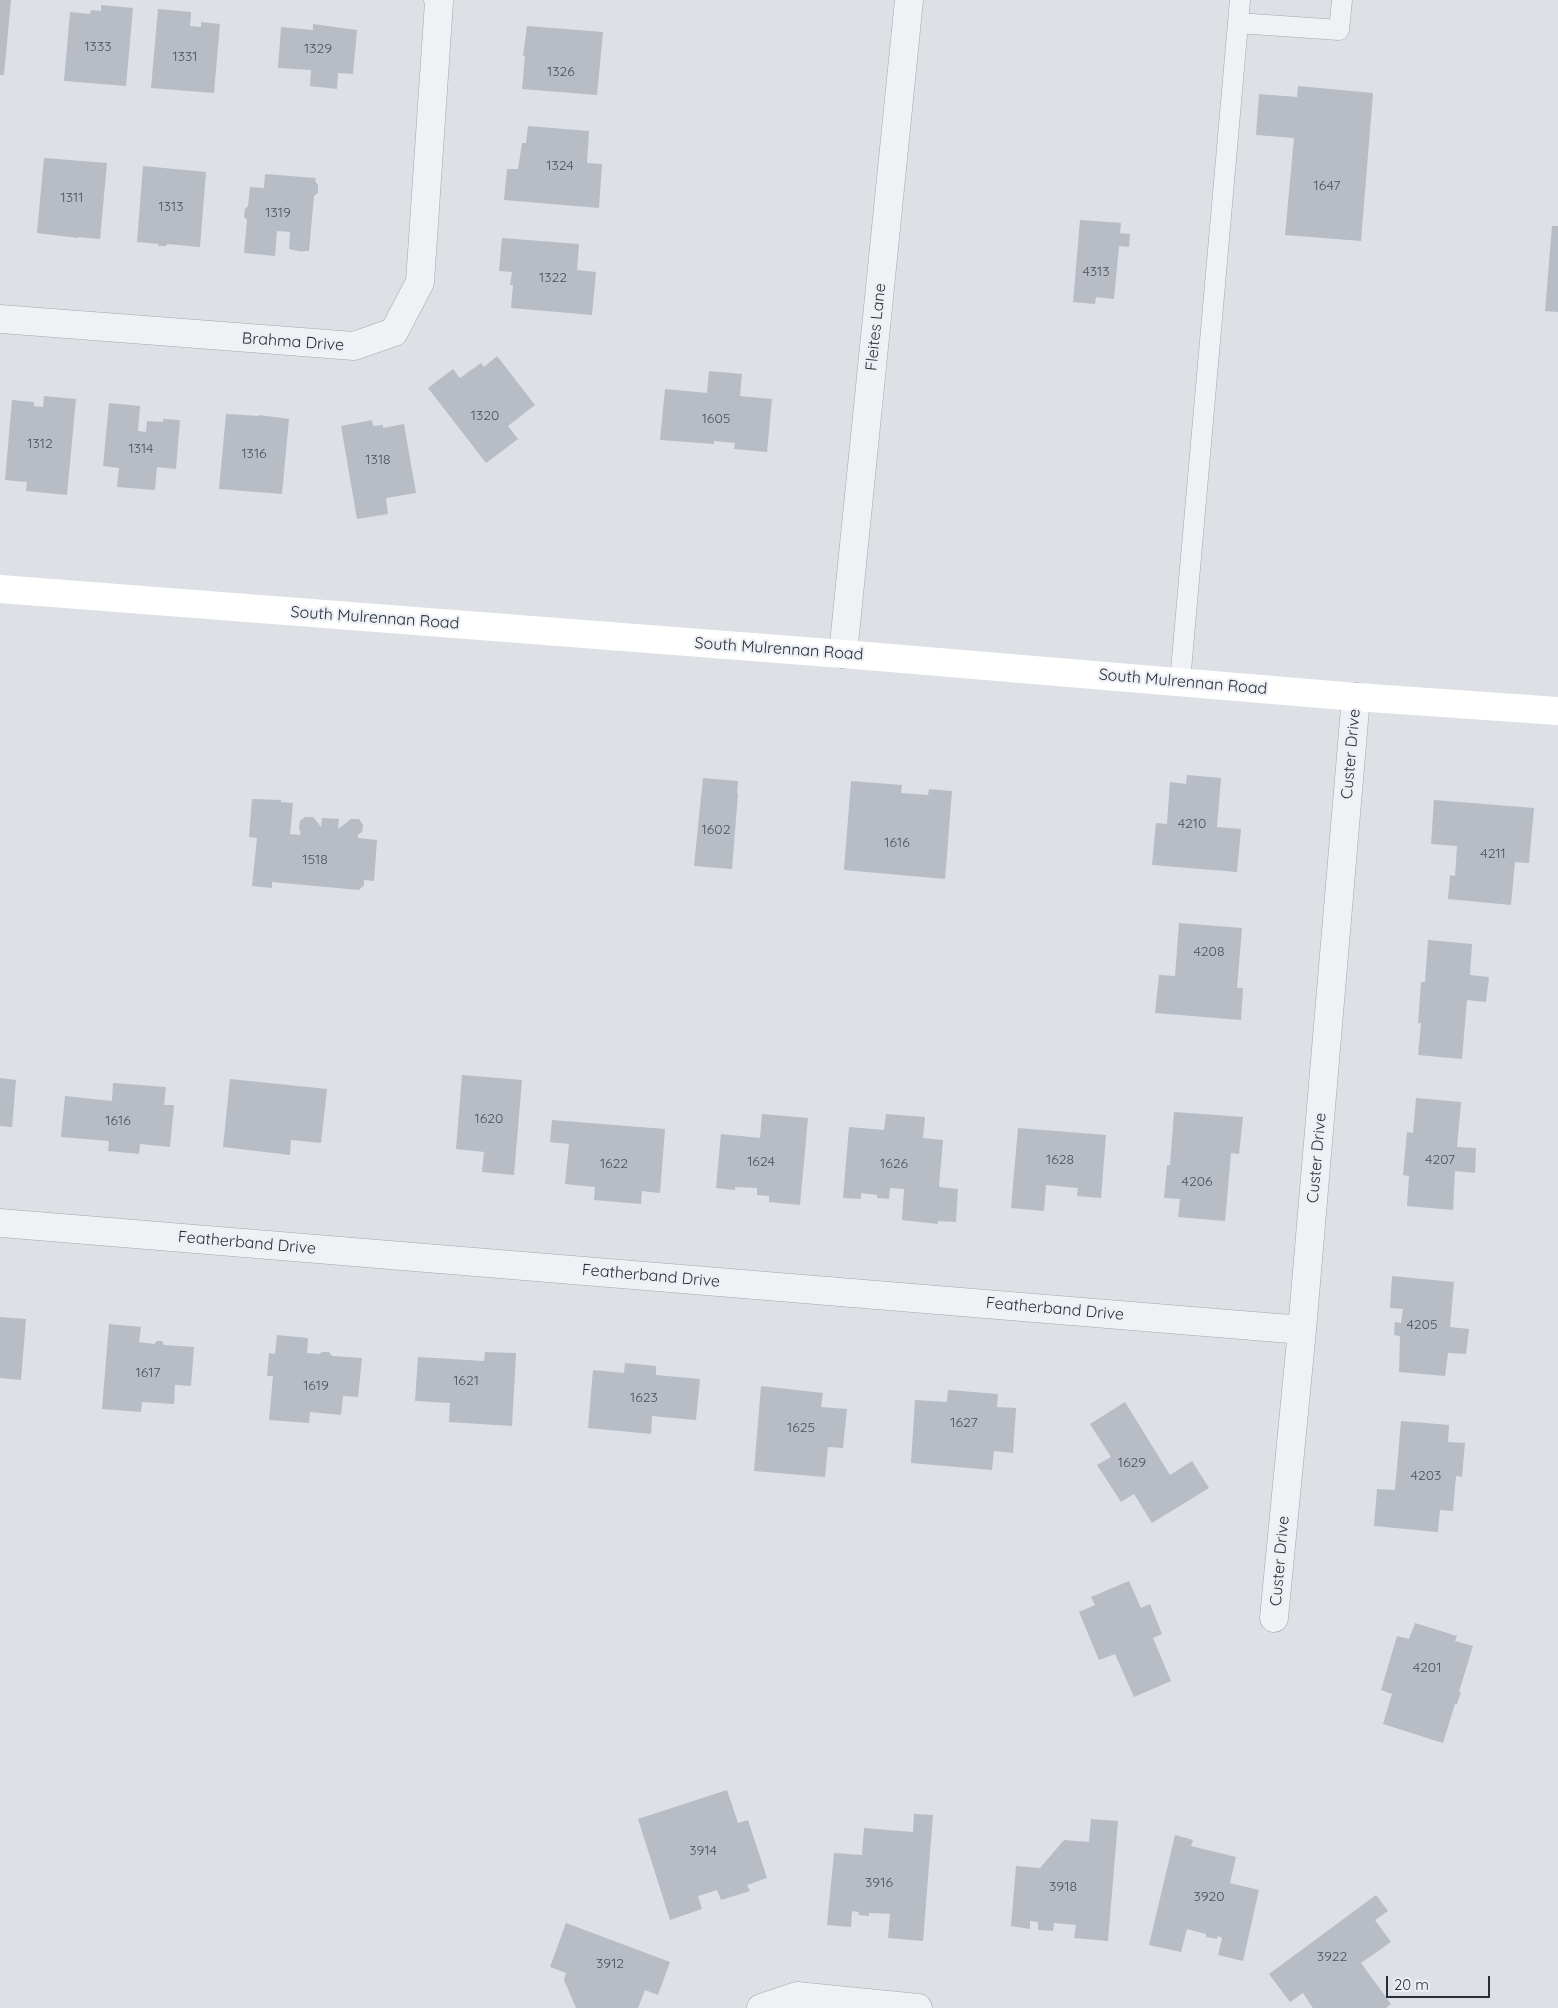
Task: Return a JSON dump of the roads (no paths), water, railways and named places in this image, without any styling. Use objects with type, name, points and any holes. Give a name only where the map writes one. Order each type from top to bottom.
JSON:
[{"type":"street","name":"Brahma Drive","points":[[0,319],[354,346],[394,332],[420,282],[438,0]]},
{"type":"street","name":"Fleites Lane","points":[[843,654],[909,0]]},
{"type":"street","name":"South Mulrennan Road","points":[[0,589],[843,654],[1356,697],[1558,711]]},
{"type":"street","name":"Custer Drive","points":[[1274,1618],[1302,1330],[1356,697]]},
{"type":"street","name":"Featherband Drive","points":[[0,1223],[1302,1330]]},
{"type":"street","points":[[761,2008],[797,1996],[918,2008]]},
{"type":"lane","points":[[1180,682],[1240,0]]},
{"type":"lane","points":[[1238,23],[1339,30],[1342,0]]}]
